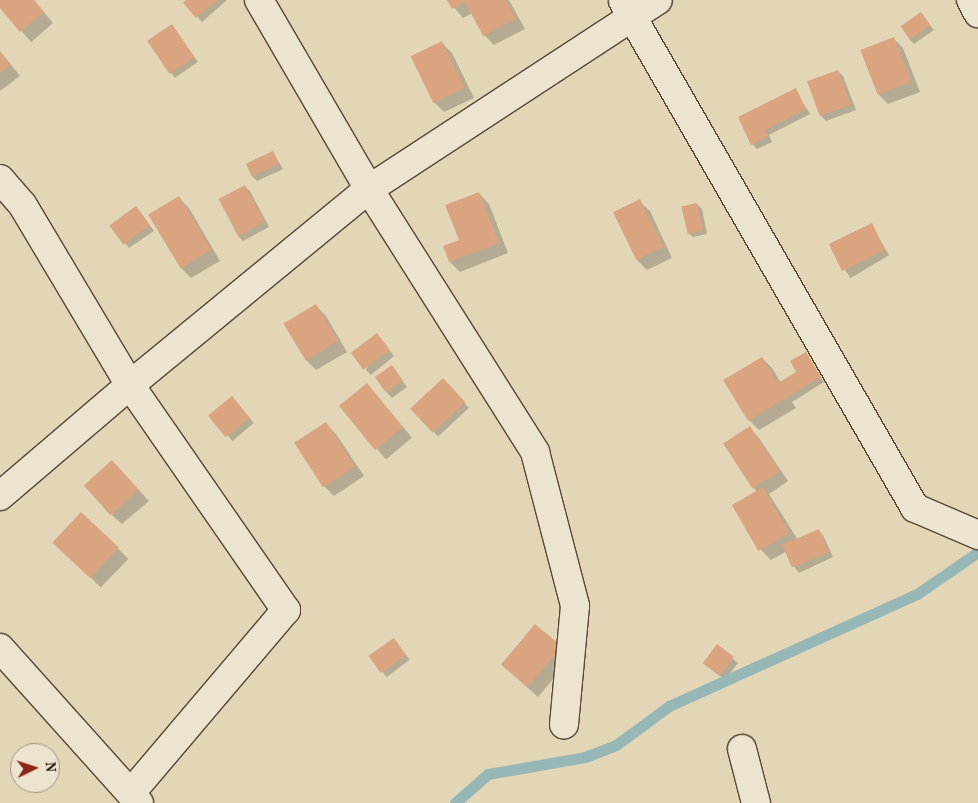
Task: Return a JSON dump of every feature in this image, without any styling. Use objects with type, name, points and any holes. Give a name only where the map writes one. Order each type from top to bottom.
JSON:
[{"type":"street","points":[[259,0],[370,189],[536,452],[575,606],[564,724]]},
{"type":"street","points":[[0,496],[130,385],[370,189],[628,8],[658,0]]},
{"type":"street","points":[[971,0],[978,13]]},
{"type":"street","points":[[628,8],[915,508],[976,535]]},
{"type":"street","points":[[0,179],[22,204],[130,385],[286,610],[135,798],[0,648]]},
{"type":"street","points":[[742,749],[756,803]]},
{"type":"building","points":[[0,0],[34,0],[44,12],[20,32],[0,8]]},
{"type":"building","points":[[186,0],[217,0],[196,18],[183,3]]},
{"type":"building","points":[[447,0],[506,0],[516,19],[483,36],[465,2],[452,9]]},
{"type":"building","points":[[921,12],[930,25],[910,39],[901,26]]},
{"type":"building","points":[[172,24],[194,57],[169,74],[147,41]]},
{"type":"building","points":[[894,37],[911,82],[878,95],[860,50]]},
{"type":"building","points":[[442,41],[465,88],[433,103],[411,56]]},
{"type":"building","points":[[0,52],[10,65],[0,73]]},
{"type":"building","points":[[838,70],[851,105],[820,116],[807,81]]},
{"type":"building","points":[[796,88],[806,109],[765,130],[768,136],[751,145],[738,117]]},
{"type":"building","points":[[273,151],[279,164],[252,176],[246,164]]},
{"type":"building","points":[[245,185],[265,222],[238,236],[219,199]]},
{"type":"building","points":[[479,192],[499,243],[449,262],[443,246],[459,240],[445,205]]},
{"type":"building","points":[[179,196],[211,250],[181,269],[148,215]]},
{"type":"building","points":[[640,199],[663,247],[636,260],[613,212]]},
{"type":"building","points":[[697,203],[703,230],[688,234],[681,207]]},
{"type":"building","points":[[136,206],[150,225],[123,245],[109,225]]},
{"type":"building","points":[[872,223],[885,250],[842,271],[829,244]]},
{"type":"building","points":[[316,304],[338,341],[306,360],[283,324]]},
{"type":"building","points":[[377,333],[390,350],[363,370],[351,353]]},
{"type":"building","points":[[806,352],[821,377],[748,421],[723,380],[762,357],[778,383],[796,372],[790,361]]},
{"type":"building","points":[[392,365],[403,381],[386,393],[375,377]]},
{"type":"building","points":[[443,378],[466,402],[433,433],[410,409]]},
{"type":"building","points":[[367,383],[403,427],[375,450],[339,406]]},
{"type":"building","points":[[232,396],[250,418],[226,437],[208,416]]},
{"type":"building","points":[[326,422],[355,466],[323,487],[294,443]]},
{"type":"building","points":[[750,426],[779,471],[753,489],[723,443]]},
{"type":"building","points":[[112,460],[139,490],[111,515],[84,485]]},
{"type":"building","points":[[763,487],[790,533],[758,551],[732,505]]},
{"type":"building","points":[[81,512],[119,547],[90,578],[52,543]]},
{"type":"building","points":[[819,529],[829,552],[792,568],[782,545]]},
{"type":"building","points":[[535,624],[562,646],[528,687],[501,665]]},
{"type":"building","points":[[394,638],[406,655],[381,673],[369,656]]},
{"type":"building","points":[[717,644],[734,657],[719,676],[703,663]]},
{"type":"waterway","points":[[455,803],[488,774],[585,757],[616,745],[669,706],[917,594],[978,552]]}]
